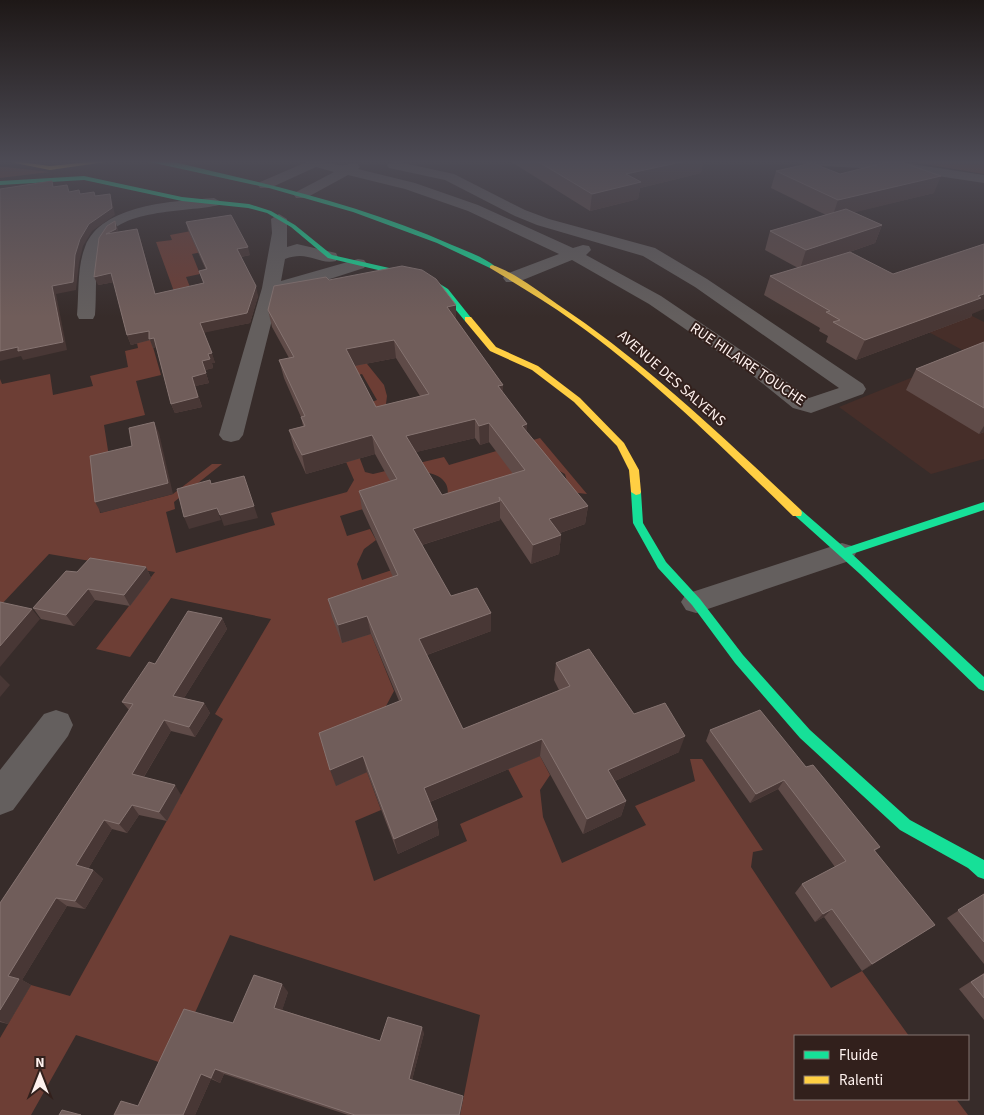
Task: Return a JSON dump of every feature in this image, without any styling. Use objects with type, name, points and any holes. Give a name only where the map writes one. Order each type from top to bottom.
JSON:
[{"type":"street","points":[[86,315],[93,245],[101,234],[129,215],[139,213]]},
{"type":"street","points":[[271,213],[293,226],[330,257]]},
{"type":"street","name":"AVENUE DES SALYENS","points":[[362,213],[467,254],[512,278],[601,336],[656,380],[984,685]]},
{"type":"street","name":"RUE HILAIRE TOUCHE","points":[[484,213],[573,254],[656,300],[801,403],[811,406],[816,405],[855,390],[701,283],[649,252],[543,222],[522,213]]},
{"type":"street","points":[[231,435],[271,288],[278,256],[282,223],[279,218]]},
{"type":"street","points":[[512,278],[610,240]]},
{"type":"street","points":[[278,256],[297,249],[426,279],[445,291],[493,350],[535,368],[577,400],[621,445],[634,470],[638,523],[662,565],[696,602],[739,659],[805,734],[905,825],[974,862],[984,871]]},
{"type":"street","points":[[271,288],[296,284],[358,264]]},
{"type":"street","points":[[696,602],[984,506]]},
{"type":"street","points":[[0,798],[56,725]]},
{"type":"shaded area","points":[[207,228],[217,249],[192,254],[200,274],[186,277],[196,302],[153,347],[161,375],[136,381],[145,415],[104,425],[110,463],[99,506],[100,513],[173,494],[212,464],[222,464],[174,502],[175,509],[166,512],[176,553],[275,525],[271,513],[347,492],[354,480],[339,446],[372,402],[377,400],[362,374],[358,375],[338,342],[351,344],[384,385],[387,396],[383,428],[357,451],[365,472],[373,474],[444,457],[449,465],[540,438],[587,494],[570,492],[565,474],[549,467],[532,465],[517,470],[507,484],[446,500],[448,490],[440,477],[423,472],[413,472],[396,476],[387,484],[386,502],[340,516],[347,536],[370,529],[376,540],[364,549],[357,564],[362,580],[392,570],[402,593],[371,634],[394,691],[386,706],[384,725],[336,785],[367,772],[381,810],[355,821],[374,881],[467,841],[460,824],[523,797],[508,769],[540,756],[550,775],[540,790],[543,817],[562,863],[646,825],[635,806],[695,781],[690,759],[702,759],[763,850],[753,852],[751,867],[831,988],[862,971],[908,1035],[794,1035],[794,1100],[957,1100],[968,1115],[460,1115],[480,1015],[230,935],[171,1066],[76,1035],[31,1115],[0,1115],[0,1038],[31,985],[70,996],[223,719],[215,714],[271,619],[171,598],[130,657],[96,649],[155,572],[49,554],[0,606],[0,379],[2,384],[50,374],[53,395],[93,386],[90,376],[128,367],[125,351],[138,348],[135,333],[176,297],[156,242],[172,240],[170,235]]},
{"type":"shaded area","points":[[928,294],[984,322],[984,459],[931,474],[839,407],[970,354],[887,310]]},
{"type":"building","points":[[0,213],[105,213],[89,224],[80,239],[75,255],[73,282],[52,286],[63,342],[18,351],[18,347],[0,351]]},
{"type":"building","points":[[832,213],[855,213],[882,225],[806,250],[770,231]]},
{"type":"building","points":[[231,215],[248,247],[237,249],[256,286],[247,313],[200,323],[212,353],[208,354],[210,359],[202,361],[206,373],[192,377],[198,397],[171,404],[154,338],[149,339],[149,331],[127,335],[111,273],[94,277],[99,238],[107,226],[115,221],[116,229],[106,234],[137,229],[155,294],[204,283],[199,271],[207,269],[186,222]]},
{"type":"building","points":[[984,244],[984,294],[978,296],[981,298],[865,340],[833,322],[840,320],[826,312],[830,311],[770,276],[850,252],[893,274]]},
{"type":"building","points":[[402,266],[422,270],[436,279],[456,305],[447,307],[503,385],[498,386],[527,424],[522,426],[588,506],[549,519],[561,535],[533,545],[499,497],[500,501],[413,529],[451,596],[477,588],[491,613],[419,639],[463,729],[570,686],[556,663],[589,649],[634,714],[665,703],[685,736],[608,770],[626,801],[587,819],[542,739],[424,788],[437,820],[394,839],[363,756],[330,770],[319,733],[402,700],[367,616],[338,625],[328,599],[398,575],[359,491],[397,479],[372,435],[302,455],[289,430],[305,426],[301,417],[305,416],[279,360],[294,357],[268,310],[274,286],[326,277],[329,280]],"holes":[[[394,340],[429,394],[376,407],[346,349]],[[475,419],[479,426],[489,423],[525,470],[442,495],[406,436]]]},
{"type":"building","points":[[984,342],[984,408],[916,369]]},
{"type":"building","points":[[154,422],[168,483],[95,502],[90,456],[132,446],[129,428]]},
{"type":"building","points":[[244,476],[254,506],[220,515],[217,508],[184,517],[177,489],[210,480],[211,484]]},
{"type":"building","points":[[90,558],[146,567],[124,595],[88,589],[66,615],[33,608],[66,571],[77,572]]},
{"type":"building","points":[[0,602],[32,609],[0,646]]},
{"type":"building","points":[[188,611],[222,618],[173,696],[204,703],[189,727],[164,720],[132,774],[175,785],[159,812],[132,805],[119,824],[104,820],[76,865],[93,870],[75,901],[56,898],[8,976],[19,979],[0,1010],[0,903],[133,704],[122,702],[149,662],[155,664]]},
{"type":"building","points":[[760,710],[806,767],[813,765],[880,847],[874,850],[935,925],[872,964],[832,909],[823,914],[802,884],[846,861],[784,780],[756,794],[710,730]]},
{"type":"building","points":[[984,894],[984,942],[958,910]]},
{"type":"building","points":[[984,974],[984,998],[971,982]]},
{"type":"building","points":[[254,975],[282,984],[274,1008],[380,1041],[388,1017],[422,1027],[409,1079],[463,1096],[459,1115],[355,1115],[215,1069],[211,1078],[201,1074],[183,1115],[114,1115],[121,1101],[138,1106],[184,1009],[233,1023]]},
{"type":"building","points":[[62,1110],[81,1115],[59,1115]]},
{"type":"traffic: fast","points":[[271,213],[293,226],[330,257],[426,279],[445,291],[468,319]]},
{"type":"traffic: fast","points":[[362,213],[412,230],[492,267]]},
{"type":"traffic: fast","points":[[636,492],[638,523],[662,565],[696,602],[739,659],[805,734],[905,825],[974,862],[984,871]]},
{"type":"traffic: fast","points":[[842,553],[984,506]]},
{"type":"traffic: fast","points":[[797,513],[864,571],[984,685]]},
{"type":"traffic: slow","points":[[492,267],[535,292],[615,349],[689,412],[797,513]]},
{"type":"traffic: slow","points":[[468,319],[493,349],[535,368],[577,400],[621,445],[634,470],[636,492]]}]
